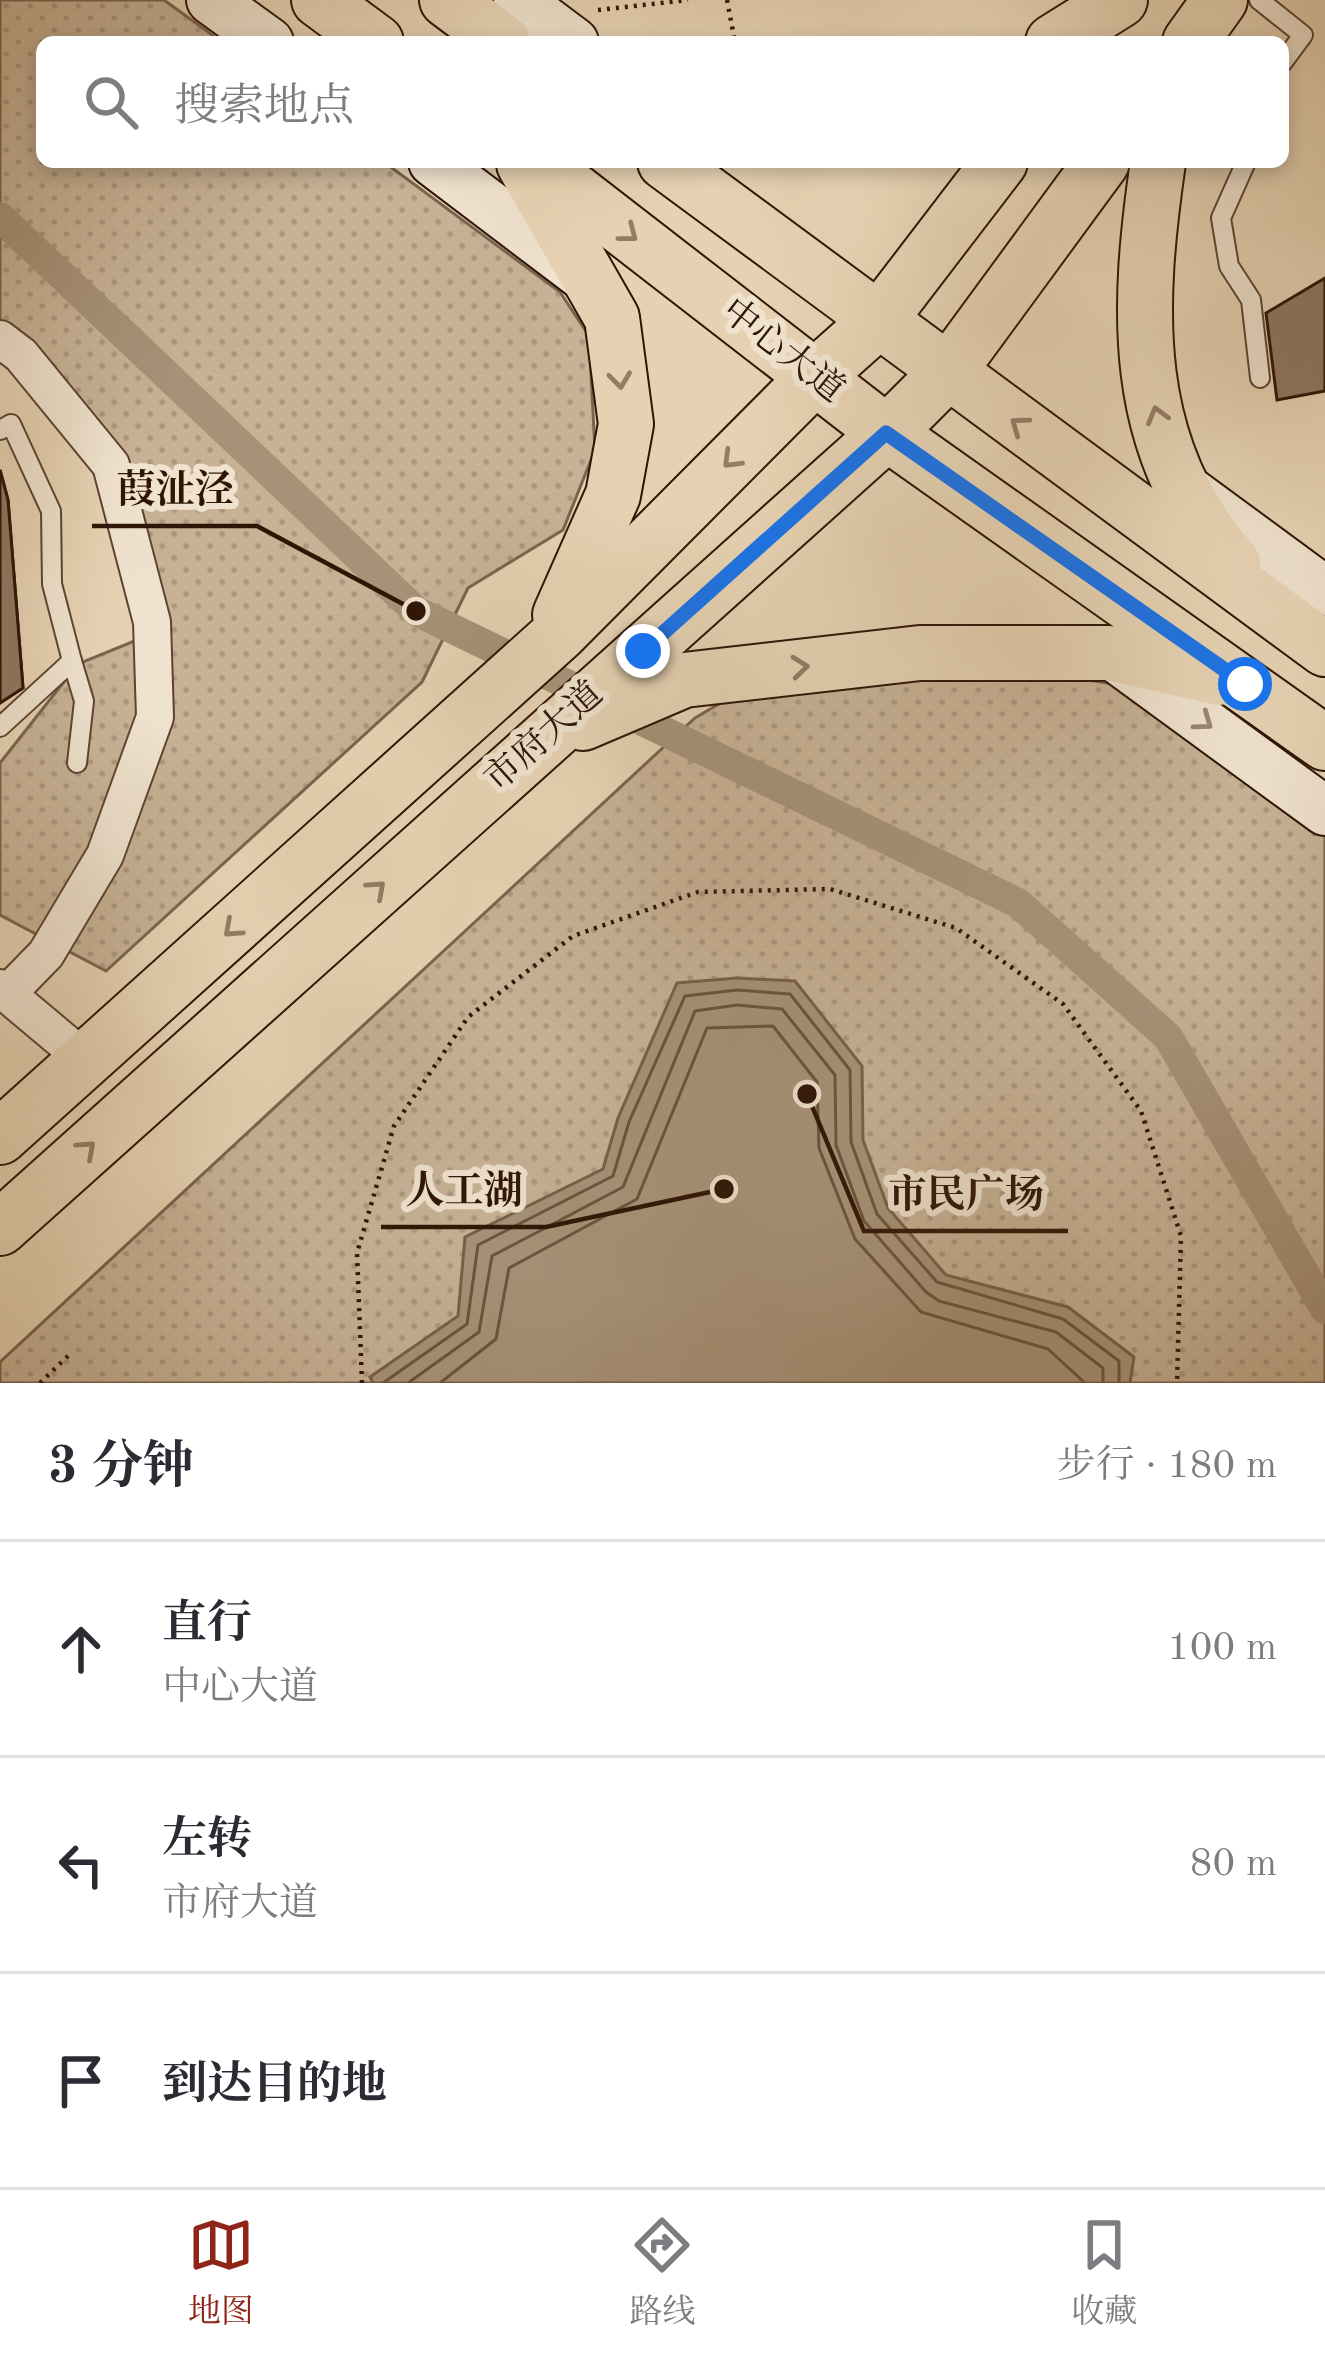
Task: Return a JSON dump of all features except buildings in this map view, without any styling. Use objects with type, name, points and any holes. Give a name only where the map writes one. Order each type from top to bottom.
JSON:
[{"type":"main road","points":[[211,0],[260,36]]},
{"type":"main road","points":[[319,0],[368,36]]},
{"type":"main road","points":[[446,0],[534,25]]},
{"type":"main road","points":[[1063,36],[1121,0]]},
{"type":"main road","points":[[1095,36],[1121,0]]},
{"type":"main road","points":[[1194,36],[1220,0]]},
{"type":"main road","points":[[441,168],[559,254],[596,289]]},
{"type":"main road","points":[[526,168],[612,318],[626,424],[613,495],[542,648]]},
{"type":"main road","name":"中心大道","points":[[545,168],[886,433],[1325,743]]},
{"type":"main road","points":[[673,168],[948,372],[1311,619]]},
{"type":"main road","name":"市府大道","points":[[0,1137],[542,648],[814,378],[879,320],[995,168]]},
{"type":"main road","points":[[663,666],[948,372],[1098,168]]},
{"type":"main road","points":[[1157,168],[1142,275],[1151,397],[1176,481],[1222,551],[1311,619]]},
{"type":"main road","points":[[663,666],[920,653],[1109,653],[1245,684]]},
{"type":"main road","points":[[1109,653],[1325,811]]},
{"type":"main road","name":"市府大道","points":[[0,1228],[542,742],[663,666]]},
{"type":"street","points":[[0,338],[21,356],[111,466],[152,622],[155,717],[105,855],[46,954],[4,991],[87,1061]]},
{"type":"lane","points":[[1259,0],[1303,34],[1289,54]]},
{"type":"lane","points":[[1243,168],[1221,218],[1229,266],[1251,299],[1260,378]]},
{"type":"lane","points":[[0,430],[11,424],[51,511],[52,584],[84,701],[76,764]]},
{"type":"lane","points":[[0,727],[72,661]]},
{"type":"path","points":[[534,25],[688,0]]},
{"type":"path","points":[[727,0],[733,36]]},
{"type":"path","points":[[362,1383],[357,1253],[381,1168],[394,1126],[468,1017],[573,935],[698,892],[830,889],[956,928],[1063,1004],[1141,1111],[1181,1236],[1177,1383]]},
{"type":"path","points":[[40,1383],[69,1355]]},
{"type":"shaded area","points":[[0,0],[164,0],[214,36],[36,36],[36,168],[392,168],[560,292],[589,336],[595,450],[563,530],[468,588],[422,682],[106,971],[0,915],[0,763],[78,664],[159,631],[128,459],[0,348]]},
{"type":"shaded area","points":[[1044,673],[1139,688],[1325,826],[1325,1383],[0,1383],[0,1362],[695,718],[748,687]]},
{"type":"water","points":[[737,978],[795,981],[862,1066],[863,1140],[888,1208],[946,1275],[1068,1307],[1134,1357],[1130,1383],[373,1383],[370,1377],[458,1316],[465,1237],[603,1169],[618,1118],[677,983]]},
{"type":"waterway","points":[[0,217],[416,611],[1018,903],[1168,1037],[1325,1309]]},
{"type":"place","name":"葭沚泾","points":[[416,611]]},
{"type":"place","name":"市民广场","points":[[807,1094]]},
{"type":"place","name":"人工湖","points":[[724,1189]]},
{"type":"route","points":[[643,651],[886,433],[1245,684]]}]
